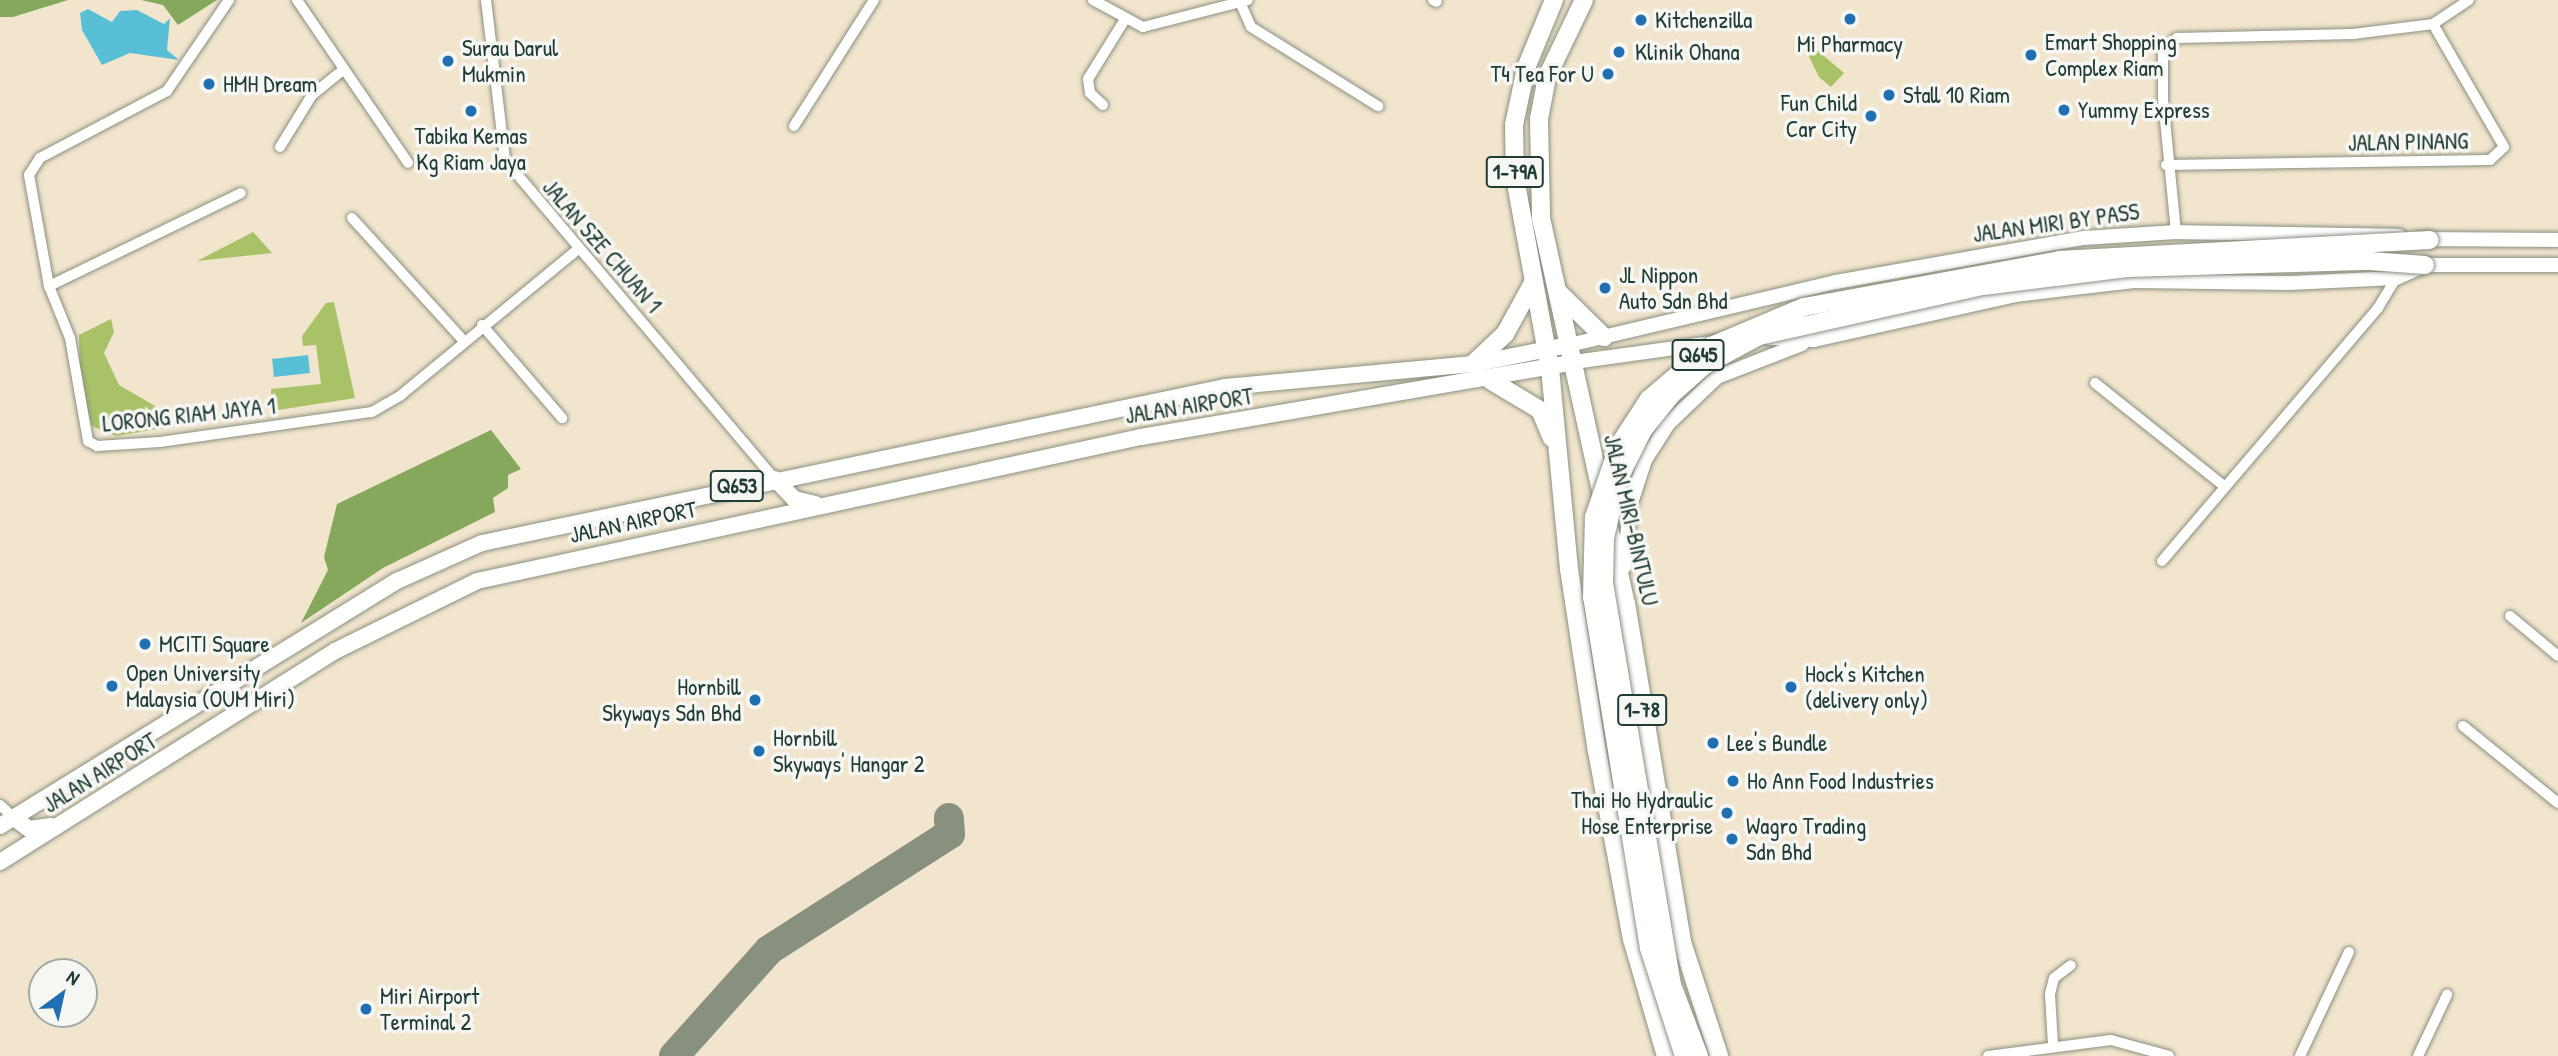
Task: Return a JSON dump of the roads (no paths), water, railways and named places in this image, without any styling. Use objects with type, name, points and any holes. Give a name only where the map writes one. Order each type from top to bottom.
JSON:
[{"type":"highway","name":"1-79A","points":[[1550,368],[1515,178],[1514,125],[1526,68],[1554,0]]},
{"type":"highway","name":"JALAN MIRI-BINTULU","points":[[1584,0],[1565,31],[1539,119],[1541,218],[1553,284],[1572,354],[1594,478],[1626,603],[1682,942],[1719,1056]]},
{"type":"highway","name":"Q645","points":[[1684,1056],[1649,948],[1590,558],[1609,466],[1665,382],[1721,340],[1778,314],[1975,272],[2171,252],[2429,240]]},
{"type":"highway","name":"Q645","points":[[1699,1056],[1672,985],[1604,583],[1605,538],[1618,480],[1643,430],[1672,394],[1705,365],[1759,335],[1983,286],[2127,268],[2425,265]]},
{"type":"highway","points":[[1473,363],[1505,334],[1533,283]]},
{"type":"highway","points":[[1553,284],[1572,312],[1604,337]]},
{"type":"highway","name":"1-78","points":[[1550,368],[1557,447],[1597,751],[1632,939],[1666,1056]]},
{"type":"highway","points":[[1490,380],[1540,410],[1557,447]]},
{"type":"main road","name":"JALAN MIRI BY PASS","points":[[1572,354],[1604,337],[1902,269],[2084,238],[2176,232],[2358,231],[2429,240],[2558,240]]},
{"type":"main road","name":"Q645","points":[[1572,354],[1698,343],[1814,340],[2015,295],[2134,281],[2396,278],[2425,265],[2558,265]]},
{"type":"main road","points":[[1626,603],[1629,506],[1645,460],[1668,424],[1742,363],[1814,340]]},
{"type":"main road","name":"JALAN AIRPORT","points":[[7,822],[439,559],[516,533],[1226,387],[1473,363],[1546,349]]},
{"type":"main road","name":"Q653","points":[[1546,349],[1572,354]]},
{"type":"main road","name":"Q653","points":[[1550,368],[1572,354]]},
{"type":"main road","name":"JALAN AIRPORT","points":[[0,863],[335,650],[420,604],[528,567],[1176,430],[1550,368]]},
{"type":"main road","points":[[775,479],[794,499],[821,505]]},
{"type":"main road","points":[[7,822],[29,829],[43,829],[73,817]]},
{"type":"street","name":"LORONG RIAM JAYA 1","points":[[229,0],[167,91],[33,166],[29,175],[49,286],[70,338],[82,433],[97,446],[372,412],[401,395],[463,340],[578,249]]},
{"type":"street","points":[[298,0],[408,163]]},
{"type":"street","name":"JALAN SZE CHUAN 1","points":[[486,0],[505,160],[775,479]]},
{"type":"street","points":[[794,126],[874,0]]},
{"type":"street","points":[[1093,0],[1125,21],[1143,27],[1244,1],[1251,27],[1378,106]]},
{"type":"street","points":[[2176,232],[2166,165],[2164,50],[2176,38],[2353,34],[2432,24],[2469,0]]},
{"type":"street","points":[[1103,105],[1090,93],[1088,79],[1125,21]]},
{"type":"street","name":"JALAN PINANG","points":[[2166,165],[2490,160],[2504,147],[2432,24]]},
{"type":"street","points":[[280,147],[312,95],[343,69]]},
{"type":"street","points":[[49,286],[240,193]]},
{"type":"street","points":[[352,218],[463,340]]},
{"type":"street","points":[[2162,561],[2222,485],[2378,308],[2396,278]]},
{"type":"street","points":[[482,325],[562,418]]},
{"type":"street","points":[[2095,383],[2222,485]]},
{"type":"street","points":[[2510,616],[2558,656]]},
{"type":"street","points":[[2463,726],[2558,803]]},
{"type":"street","points":[[0,805],[7,822]]},
{"type":"street","points":[[2300,1056],[2349,953]]},
{"type":"street","points":[[2053,1045],[2050,994],[2054,978],[2071,965]]},
{"type":"street","points":[[2418,1056],[2447,995]]},
{"type":"street","points":[[1988,1056],[2053,1045],[2111,1040],[2169,1056]]},
{"type":"water","points":[[88,9],[112,22],[120,11],[137,10],[164,24],[170,18],[167,50],[179,60],[130,53],[102,65],[82,30],[80,13]]},
{"type":"water","points":[[308,355],[310,373],[274,377],[272,359]]},
{"type":"place","name":"Mi Pharmacy","points":[[1850,19]]},
{"type":"place","name":"Kitchenzilla","points":[[1641,20]]},
{"type":"place","name":"Klinik Ohana","points":[[1619,52]]},
{"type":"place","name":"Emart Shopping Complex Riam","points":[[2031,55]]},
{"type":"place","name":"Surau Darul Mukmin","points":[[448,61]]},
{"type":"place","name":"T4 Tea For U","points":[[1608,74]]},
{"type":"place","name":"HMH Dream","points":[[209,84]]},
{"type":"place","name":"Stall 10 Riam","points":[[1889,95]]},
{"type":"place","name":"Yummy Express","points":[[2064,110]]},
{"type":"place","name":"Tabika Kemas Kg Riam Jaya","points":[[471,111]]},
{"type":"place","name":"Fun Child Car City","points":[[1871,116]]},
{"type":"place","name":"JL Nippon Auto Sdn Bhd","points":[[1605,288]]},
{"type":"place","name":"MCITI Square","points":[[145,644]]},
{"type":"place","name":"Open University Malaysia (OUM Miri)","points":[[112,686]]},
{"type":"place","name":"Hock's Kitchen (delivery only)","points":[[1791,687]]},
{"type":"place","name":"Hornbill Skyways Sdn Bhd","points":[[755,700]]},
{"type":"place","name":"Lee's Bundle","points":[[1713,743]]},
{"type":"place","name":"Hornbill Skyways' Hangar 2","points":[[759,751]]},
{"type":"place","name":"Ho Ann Food Industries","points":[[1733,781]]},
{"type":"place","name":"Thai Ho Hydraulic Hose Enterprise","points":[[1727,813]]},
{"type":"place","name":"Wagro Trading Sdn Bhd","points":[[1732,839]]},
{"type":"place","name":"Miri Airport Terminal 2","points":[[366,1009]]}]
